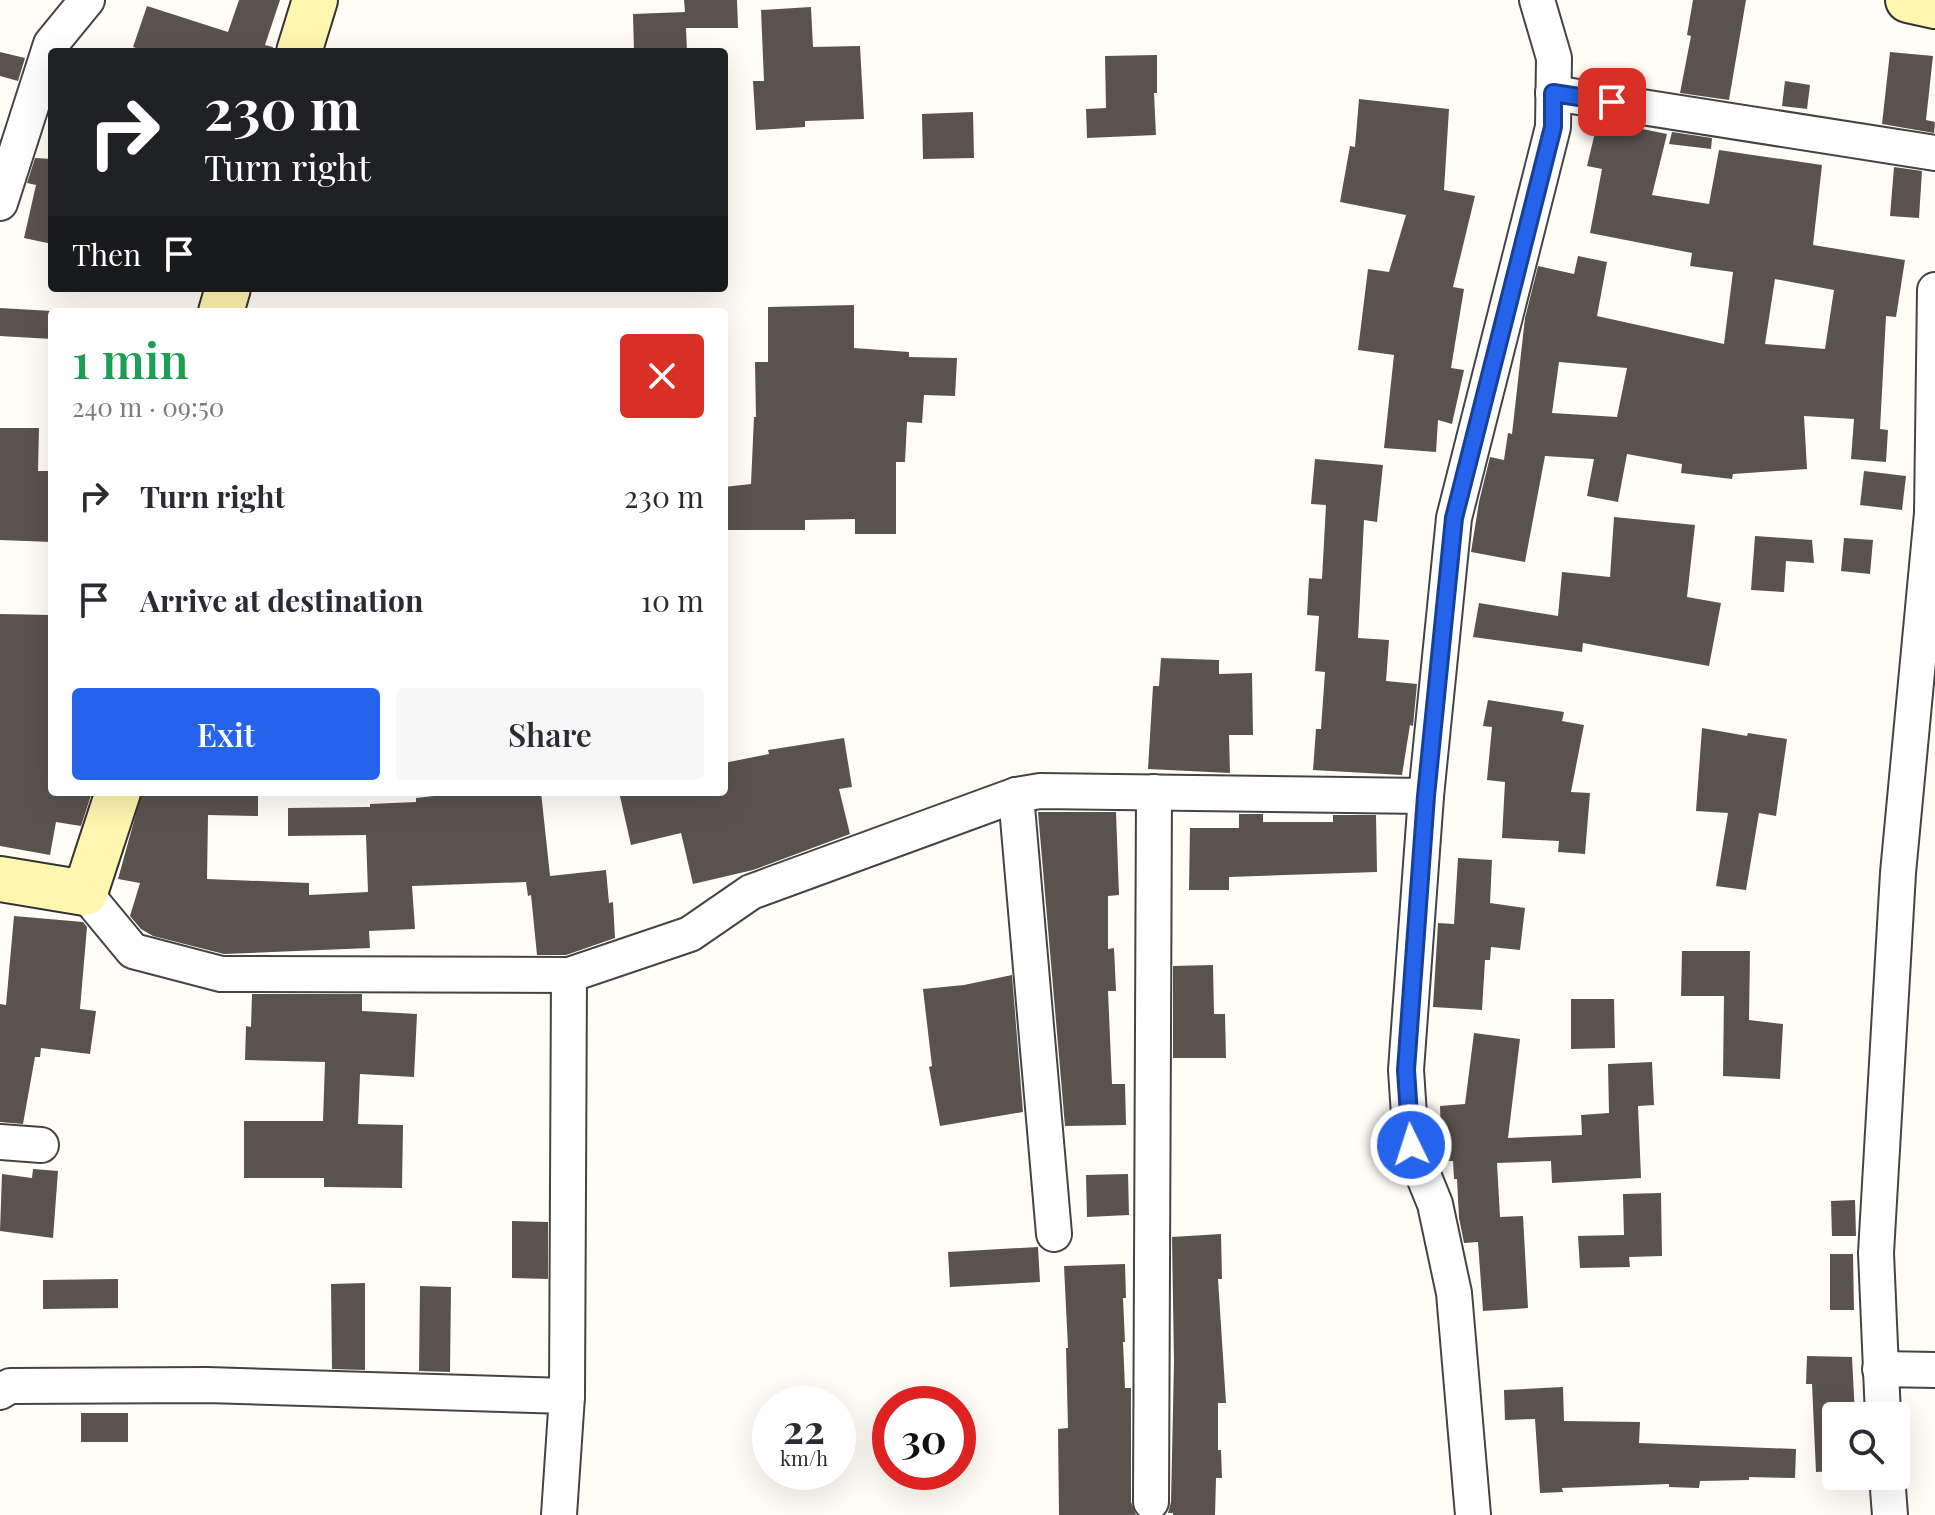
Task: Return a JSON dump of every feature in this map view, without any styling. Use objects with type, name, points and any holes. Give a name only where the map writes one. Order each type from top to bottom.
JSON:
[{"type":"street","points":[[50,48],[87,0]]},
{"type":"street","points":[[300,48],[315,0]]},
{"type":"street","points":[[1473,1515],[1454,1293],[1435,1204],[1411,1145],[1406,1070],[1426,796],[1454,518],[1553,127],[1554,58],[1537,0]]},
{"type":"street","points":[[1908,0],[1935,6]]},
{"type":"street","points":[[0,203],[48,53]]},
{"type":"street","points":[[1553,93],[1935,153]]},
{"type":"street","points":[[1882,1402],[1876,1253],[1898,873],[1932,513],[1935,290]]},
{"type":"street","points":[[0,879],[85,893],[133,951],[221,974],[569,975],[690,934],[751,892],[1016,795],[1040,791],[1426,796]]},
{"type":"street","points":[[1151,1502],[1154,792]]},
{"type":"street","points":[[1016,795],[1054,1234]]},
{"type":"street","points":[[85,893],[117,796]]},
{"type":"street","points":[[559,1515],[567,1396],[569,975]]},
{"type":"street","points":[[0,1142],[41,1145]]},
{"type":"street","points":[[1880,1369],[1935,1370]]},
{"type":"street","points":[[0,1392],[10,1386],[207,1385],[567,1396]]},
{"type":"street","points":[[1888,1490],[1890,1515]]},
{"type":"building","points":[[239,0],[280,0],[265,45],[273,48],[133,47],[147,6],[228,32]]},
{"type":"building","points":[[684,0],[737,0],[738,28],[686,28],[687,48],[634,48],[633,14],[685,12]]},
{"type":"building","points":[[1693,0],[1746,0],[1729,100],[1680,93],[1691,36],[1687,35]]},
{"type":"building","points":[[811,7],[813,47],[860,46],[864,119],[805,121],[805,127],[756,130],[753,81],[764,81],[761,10]]},
{"type":"building","points":[[0,52],[25,58],[18,81],[0,76]]},
{"type":"building","points":[[1890,52],[1933,56],[1926,120],[1935,122],[1934,133],[1882,124]]},
{"type":"building","points":[[1157,55],[1157,93],[1154,93],[1156,135],[1087,138],[1086,109],[1106,108],[1105,56]]},
{"type":"building","points":[[1785,81],[1810,85],[1807,109],[1782,106]]},
{"type":"building","points":[[1359,99],[1449,109],[1444,190],[1475,196],[1453,287],[1464,289],[1451,368],[1464,370],[1452,424],[1438,420],[1436,452],[1384,448],[1394,355],[1358,350],[1368,269],[1389,272],[1406,215],[1340,202],[1350,146],[1355,147]]},
{"type":"building","points":[[973,112],[974,158],[923,159],[922,114]]},
{"type":"building","points":[[1598,120],[1667,134],[1652,195],[1709,204],[1719,150],[1822,165],[1813,245],[1905,260],[1896,317],[1886,316],[1880,429],[1888,430],[1886,462],[1851,459],[1854,419],[1804,416],[1807,469],[1733,474],[1732,479],[1681,473],[1682,464],[1627,454],[1618,502],[1587,496],[1594,459],[1545,456],[1525,562],[1471,552],[1490,457],[1504,460],[1508,433],[1512,434],[1525,318],[1538,266],[1574,274],[1578,256],[1607,262],[1597,316],[1724,344],[1733,272],[1690,266],[1692,253],[1590,233],[1602,169],[1587,166]],"holes":[[[1775,279],[1834,290],[1825,349],[1765,344]],[[1559,362],[1627,368],[1617,417],[1552,413]]]},
{"type":"building","points":[[1672,132],[1712,138],[1711,149],[1669,144]]},
{"type":"building","points":[[35,158],[48,159],[48,243],[24,238],[36,185],[27,183]]},
{"type":"building","points":[[1894,167],[1922,171],[1919,218],[1890,216]]},
{"type":"building","points":[[854,305],[854,348],[909,352],[909,357],[957,358],[955,396],[924,395],[922,423],[907,422],[905,462],[896,462],[896,534],[855,534],[855,519],[805,520],[805,530],[728,530],[728,487],[751,484],[756,417],[755,362],[768,362],[768,307]]},
{"type":"building","points":[[0,308],[48,311],[48,339],[0,336]]},
{"type":"building","points":[[0,428],[39,428],[38,471],[48,471],[48,542],[0,540]]},
{"type":"building","points":[[1315,459],[1383,465],[1377,522],[1364,520],[1358,638],[1389,640],[1386,681],[1417,684],[1413,726],[1410,725],[1402,775],[1313,770],[1316,729],[1321,729],[1325,672],[1315,671],[1319,616],[1307,615],[1309,578],[1322,579],[1326,505],[1311,504]]},
{"type":"building","points":[[1864,471],[1906,476],[1902,510],[1860,505]]},
{"type":"building","points":[[1614,517],[1695,525],[1687,597],[1721,603],[1709,666],[1583,643],[1582,652],[1473,637],[1479,603],[1558,616],[1562,572],[1610,577]]},
{"type":"building","points":[[1755,536],[1812,540],[1814,563],[1786,561],[1784,592],[1751,590]]},
{"type":"building","points":[[1844,538],[1873,540],[1870,574],[1841,571]]},
{"type":"building","points":[[0,614],[48,615],[48,796],[91,796],[81,826],[56,822],[50,855],[0,846]]},
{"type":"building","points":[[1161,658],[1219,660],[1219,674],[1252,673],[1253,735],[1229,735],[1230,773],[1148,769],[1153,686],[1159,686]]},
{"type":"building","points":[[1488,700],[1564,712],[1562,721],[1584,725],[1571,792],[1590,793],[1585,854],[1558,852],[1559,841],[1502,838],[1505,782],[1487,780],[1492,727],[1483,726]]},
{"type":"building","points":[[1702,728],[1787,739],[1776,816],[1759,813],[1746,890],[1716,886],[1728,813],[1696,811]]},
{"type":"building","points":[[844,738],[852,787],[839,789],[850,834],[753,870],[693,884],[681,833],[631,845],[620,796],[728,796],[728,762],[769,754],[768,750]]},
{"type":"building","points":[[141,796],[258,796],[258,816],[208,815],[207,879],[309,883],[309,895],[368,892],[366,835],[288,836],[288,808],[370,807],[370,804],[416,802],[416,798],[434,796],[541,796],[550,876],[606,870],[609,903],[613,902],[615,938],[566,955],[537,955],[531,895],[528,896],[526,882],[412,886],[415,929],[369,931],[370,948],[224,954],[153,936],[141,929],[130,916],[140,883],[118,879]]},
{"type":"building","points":[[1038,812],[1116,812],[1119,895],[1108,896],[1108,949],[1114,948],[1116,991],[1108,991],[1112,1084],[1125,1084],[1126,1125],[1065,1126]]},
{"type":"building","points":[[1239,814],[1263,814],[1263,822],[1333,822],[1333,815],[1376,815],[1377,872],[1229,877],[1229,890],[1189,890],[1190,828],[1239,828]]},
{"type":"building","points":[[1458,858],[1492,860],[1490,903],[1525,908],[1520,950],[1491,947],[1490,960],[1485,960],[1482,1010],[1433,1007],[1438,923],[1454,924]]},
{"type":"building","points":[[14,916],[83,922],[87,927],[80,1009],[96,1011],[90,1054],[41,1048],[40,1057],[35,1057],[23,1124],[0,1122],[0,1004],[6,1005]]},
{"type":"building","points":[[1682,951],[1750,951],[1749,1020],[1783,1024],[1780,1079],[1723,1076],[1724,996],[1681,996]]},
{"type":"building","points":[[1213,965],[1214,1014],[1225,1014],[1226,1058],[1173,1058],[1173,966]]},
{"type":"building","points":[[1012,975],[1023,1112],[940,1126],[929,1067],[932,1066],[923,989],[964,985]]},
{"type":"building","points":[[252,994],[362,994],[362,1011],[417,1014],[414,1077],[360,1074],[358,1124],[403,1125],[402,1188],[324,1187],[324,1178],[244,1178],[244,1121],[323,1121],[325,1062],[245,1060],[246,1026],[251,1027]]},
{"type":"building","points":[[1571,999],[1614,999],[1615,1048],[1571,1049]]},
{"type":"building","points":[[1474,1033],[1520,1039],[1508,1138],[1582,1135],[1581,1115],[1609,1113],[1608,1064],[1652,1062],[1654,1105],[1638,1106],[1641,1178],[1552,1183],[1551,1161],[1497,1163],[1500,1217],[1523,1216],[1528,1308],[1483,1311],[1478,1242],[1464,1243],[1453,1161],[1442,1161],[1440,1106],[1465,1104]]},
{"type":"building","points":[[33,1169],[58,1171],[53,1238],[0,1231],[2,1174],[32,1178]]},
{"type":"building","points":[[1128,1174],[1129,1215],[1087,1217],[1086,1175]]},
{"type":"building","points":[[1661,1193],[1662,1256],[1629,1257],[1630,1267],[1580,1268],[1578,1236],[1624,1235],[1623,1194]]},
{"type":"building","points":[[1855,1200],[1856,1236],[1832,1236],[1831,1201]]},
{"type":"building","points":[[512,1221],[548,1222],[548,1279],[512,1278]]},
{"type":"building","points":[[1221,1234],[1222,1279],[1218,1279],[1226,1403],[1218,1403],[1218,1450],[1221,1450],[1222,1478],[1216,1478],[1215,1515],[1173,1515],[1168,1513],[1171,1502],[1174,1362],[1172,1237]]},
{"type":"building","points":[[1038,1247],[1040,1282],[950,1287],[948,1252]]},
{"type":"building","points":[[1830,1254],[1853,1254],[1854,1310],[1830,1310]]},
{"type":"building","points":[[1125,1264],[1125,1388],[1131,1388],[1131,1502],[1136,1515],[1059,1515],[1058,1429],[1068,1428],[1064,1266]]},
{"type":"building","points":[[118,1279],[118,1308],[43,1309],[43,1280]]},
{"type":"building","points":[[365,1283],[365,1370],[332,1369],[331,1284]]},
{"type":"building","points":[[420,1286],[451,1287],[450,1372],[419,1371]]},
{"type":"building","points":[[1807,1356],[1852,1357],[1854,1402],[1822,1402],[1822,1472],[1816,1472],[1812,1384],[1806,1384]]},
{"type":"building","points":[[1563,1387],[1564,1421],[1640,1422],[1639,1443],[1796,1449],[1795,1478],[1749,1477],[1749,1480],[1700,1481],[1699,1488],[1669,1487],[1669,1484],[1562,1488],[1563,1492],[1540,1493],[1535,1419],[1505,1420],[1504,1390]]},
{"type":"building","points":[[81,1413],[128,1413],[128,1442],[81,1442]]},
{"type":"route","points":[[1411,1145],[1406,1070],[1426,796],[1454,518],[1553,127],[1553,93],[1612,102]]}]
